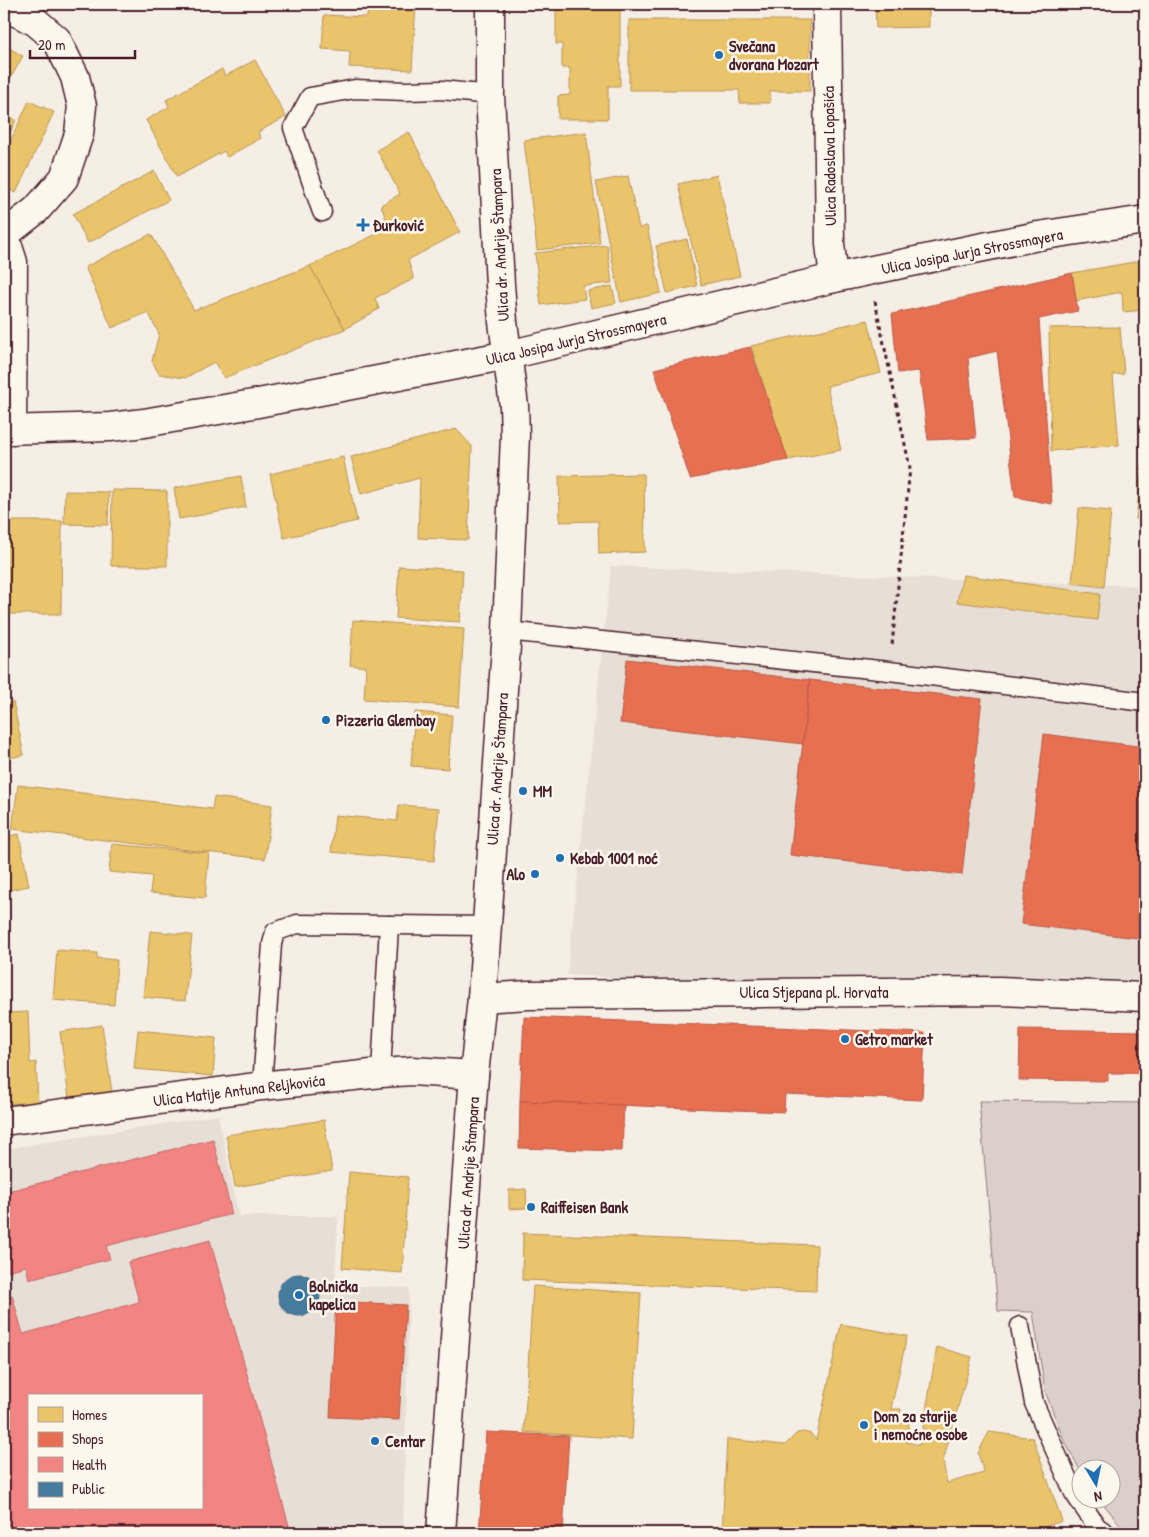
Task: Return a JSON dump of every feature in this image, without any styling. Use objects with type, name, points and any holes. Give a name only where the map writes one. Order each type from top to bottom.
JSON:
[{"type":"street","name":"Ulica dr. Andrije Štampara","points":[[441,1533],[474,1075],[487,926],[506,631],[516,435],[503,322],[490,95],[490,4]]},
{"type":"street","name":"Ulica Radoslava Lopašića","points":[[827,4],[830,244],[834,278]]},
{"type":"street","points":[[4,6],[36,22],[57,40],[75,77],[82,106],[79,134],[64,178],[36,210],[4,234],[13,262],[8,430]]},
{"type":"street","name":"Ulica Josipa Jurja Strossmayera","points":[[8,430],[144,423],[253,404],[508,355],[834,278],[1038,236],[1145,220]]},
{"type":"street","name":"Ulica Stjepana pl. Horvata","points":[[482,998],[528,994],[999,990],[1145,997]]},
{"type":"street","name":"Ulica Matije Antuna Reljkovića","points":[[4,1122],[262,1086],[381,1073],[412,1071],[474,1075]]},
{"type":"lane","points":[[322,212],[293,128],[310,97],[355,89],[442,90],[490,95]]},
{"type":"lane","points":[[506,631],[889,671],[1145,702]]},
{"type":"lane","points":[[262,1086],[272,944],[275,932],[297,924],[487,926]]},
{"type":"lane","points":[[381,1073],[389,925]]},
{"type":"lane","points":[[1020,1326],[1034,1403],[1074,1493],[1096,1527],[1106,1533]]},
{"type":"path","points":[[869,271],[910,468],[889,671]]},
{"type":"shaded area","points":[[611,566],[1145,586],[1145,1005],[567,975]]},
{"type":"shaded area","points":[[979,1101],[1145,1103],[1145,1533],[1129,1533],[1108,1510],[1122,1510],[1122,1460],[1075,1460],[1063,1438],[1045,1391],[1033,1312],[998,1311]]},
{"type":"shaded area","points":[[218,1115],[239,1216],[338,1216],[335,1285],[409,1288],[403,1533],[4,1533],[4,1149]]},
{"type":"building: Homes","points":[[368,4],[416,4],[412,70],[349,67],[350,51],[322,49],[324,15],[367,17]]},
{"type":"building: Homes","points":[[556,4],[620,4],[620,86],[608,86],[608,119],[558,119],[558,96],[570,95],[570,68],[562,68],[562,44],[556,44]]},
{"type":"building: Homes","points":[[875,4],[929,4],[929,27],[876,28]]},
{"type":"building: Homes","name":"Svečana dvorana Mozart","points":[[629,20],[810,20],[810,91],[770,91],[770,103],[740,103],[739,90],[629,90]]},
{"type":"building: Homes","points":[[4,45],[23,56],[4,90]]},
{"type":"building: Homes","points":[[255,60],[286,117],[258,132],[261,138],[227,157],[224,151],[177,177],[146,120],[169,107],[166,100],[222,69],[225,76]]},
{"type":"building: Homes","points":[[29,101],[54,112],[16,193],[4,187],[4,155]]},
{"type":"building: Homes","points":[[4,114],[16,120],[4,146]]},
{"type":"building: Homes","points":[[409,132],[460,232],[408,260],[414,279],[375,298],[379,309],[345,329],[310,266],[389,228],[381,205],[400,194],[377,150]]},
{"type":"building: Homes","points":[[586,132],[600,243],[537,250],[524,140]]},
{"type":"building: Homes","points":[[154,171],[169,200],[88,243],[73,214]]},
{"type":"building: Homes","points":[[717,175],[740,276],[701,285],[678,184]]},
{"type":"building: Homes","points":[[628,176],[639,228],[647,226],[661,293],[621,302],[596,182]]},
{"type":"building: Homes","points":[[151,234],[194,310],[310,266],[345,329],[224,378],[214,362],[185,378],[159,374],[152,361],[159,334],[148,312],[112,328],[85,267]]},
{"type":"building: Homes","points":[[687,239],[697,286],[667,293],[656,246]]},
{"type":"building: Homes","points":[[607,245],[612,283],[583,286],[585,299],[541,305],[535,253]]},
{"type":"building: Homes","points":[[1145,260],[1145,310],[1123,312],[1122,292],[1076,301],[1072,273]]},
{"type":"building: Homes","points":[[612,286],[616,303],[591,308],[588,291]]},
{"type":"building: Homes","points":[[868,320],[881,373],[827,386],[841,450],[788,460],[751,346]]},
{"type":"building: Homes","points":[[1120,327],[1124,374],[1113,375],[1119,445],[1051,451],[1049,328]]},
{"type":"building: Homes","points":[[456,429],[472,446],[468,540],[418,538],[420,478],[361,494],[351,457]]},
{"type":"building: Homes","points":[[1145,442],[1145,520],[1136,519]]},
{"type":"building: Homes","points":[[343,457],[357,521],[284,538],[270,474]]},
{"type":"building: Homes","points":[[644,474],[645,552],[599,554],[598,521],[560,522],[559,476]]},
{"type":"building: Homes","points":[[241,476],[246,507],[179,519],[174,488]]},
{"type":"building: Homes","points":[[112,490],[167,491],[167,566],[111,566]]},
{"type":"building: Homes","points":[[65,491],[109,492],[108,525],[64,524]]},
{"type":"building: Homes","points":[[1079,508],[1111,511],[1104,587],[1072,583]]},
{"type":"building: Homes","points":[[4,521],[62,521],[61,614],[4,614]]},
{"type":"building: Homes","points":[[399,566],[463,570],[460,622],[396,618]]},
{"type":"building: Homes","points":[[963,575],[1100,594],[1097,620],[957,602]]},
{"type":"building: Homes","points":[[353,620],[464,629],[459,707],[364,699],[366,667],[350,665]]},
{"type":"building: Homes","points":[[13,702],[24,755],[4,759],[4,704]]},
{"type":"building: Homes","points":[[415,712],[452,715],[448,769],[411,766]]},
{"type":"building: Homes","points":[[18,785],[212,809],[214,797],[272,805],[265,859],[12,829]]},
{"type":"building: Homes","points":[[399,805],[439,808],[434,861],[331,852],[335,815],[397,821]]},
{"type":"building: Homes","points":[[19,834],[29,886],[4,891],[4,837]]},
{"type":"building: Homes","points":[[112,844],[209,853],[205,898],[150,893],[152,876],[109,872]]},
{"type":"building: Homes","points":[[150,931],[192,935],[185,1001],[143,997]]},
{"type":"building: Homes","points":[[57,950],[97,953],[97,958],[117,960],[114,1005],[53,1000]]},
{"type":"building: Homes","points":[[28,1012],[30,1063],[36,1062],[38,1102],[4,1104],[4,1013]]},
{"type":"building: Homes","points":[[102,1025],[112,1092],[69,1098],[60,1032]]},
{"type":"building: Homes","points":[[138,1030],[216,1038],[213,1076],[134,1069]]},
{"type":"building: Homes","points":[[324,1120],[332,1171],[235,1187],[226,1135]]},
{"type":"building: Homes","points":[[349,1172],[408,1177],[402,1273],[342,1268]]},
{"type":"building: Homes","points":[[526,1189],[527,1208],[509,1209],[509,1190]]},
{"type":"building: Homes","points":[[523,1233],[817,1245],[816,1291],[522,1280]]},
{"type":"building: Homes","points":[[533,1286],[641,1293],[632,1439],[524,1432]]},
{"type":"building: Homes","name":"Dom za starije i nemoćne osobe","points":[[841,1324],[907,1336],[891,1409],[901,1409],[899,1418],[910,1419],[906,1442],[920,1445],[937,1347],[972,1357],[943,1461],[947,1483],[984,1473],[978,1453],[989,1432],[1033,1438],[1062,1521],[1028,1533],[879,1533],[839,1531],[839,1533],[722,1533],[727,1439],[785,1445],[797,1433],[804,1432],[811,1434],[816,1440]]},
{"type":"building: Shops","points":[[1072,273],[1078,311],[1039,319],[1052,504],[1015,497],[997,351],[968,358],[976,438],[928,440],[919,371],[898,373],[892,314]]},
{"type":"building: Shops","points":[[750,347],[788,460],[690,479],[654,369]]},
{"type":"building: Shops","points":[[627,659],[810,680],[803,744],[620,723]]},
{"type":"building: Shops","points":[[810,680],[982,699],[962,875],[790,855]]},
{"type":"building: Shops","points":[[1044,734],[1145,747],[1145,939],[1021,924]]},
{"type":"building: Shops","points":[[524,1017],[925,1033],[922,1100],[785,1094],[784,1112],[520,1101]]},
{"type":"building: Shops","points":[[1020,1029],[1145,1031],[1145,1073],[1108,1073],[1108,1081],[1019,1080]]},
{"type":"building: Shops","points":[[520,1101],[624,1105],[622,1151],[519,1148]]},
{"type":"building: Shops","points":[[336,1301],[406,1305],[399,1420],[330,1417]]},
{"type":"building: Shops","points":[[486,1432],[569,1436],[563,1533],[479,1533]]},
{"type":"building: Health","points":[[213,1139],[232,1214],[106,1246],[110,1259],[29,1279],[26,1266],[4,1272],[4,1192]]},
{"type":"building: Health","points":[[210,1240],[291,1533],[4,1533],[4,1298],[12,1295],[23,1334],[139,1302],[128,1262]]},
{"type":"building: Public","name":"Bolnička kapelica","points":[[303,1274],[311,1277],[317,1283],[320,1295],[317,1307],[311,1313],[295,1316],[287,1313],[281,1307],[278,1291],[281,1283],[287,1277]]},
{"type":"place","name":"Svečana dvorana Mozart","points":[[719,55]]},
{"type":"place","name":"Đurković","points":[[363,225]]},
{"type":"place","name":"Pizzeria Glembay","points":[[326,720]]},
{"type":"place","name":"MM","points":[[523,791]]},
{"type":"place","name":"Kebab 1001 noć","points":[[560,858]]},
{"type":"place","name":"Alo","points":[[535,874]]},
{"type":"place","name":"Getro market","points":[[845,1039]]},
{"type":"place","name":"Raiffeisen Bank","points":[[531,1207]]},
{"type":"place","name":"Bolnička kapelica","points":[[299,1295]]},
{"type":"place","name":"Dom za starije i nemoćne osobe","points":[[864,1425]]},
{"type":"place","name":"Centar","points":[[375,1441]]}]
